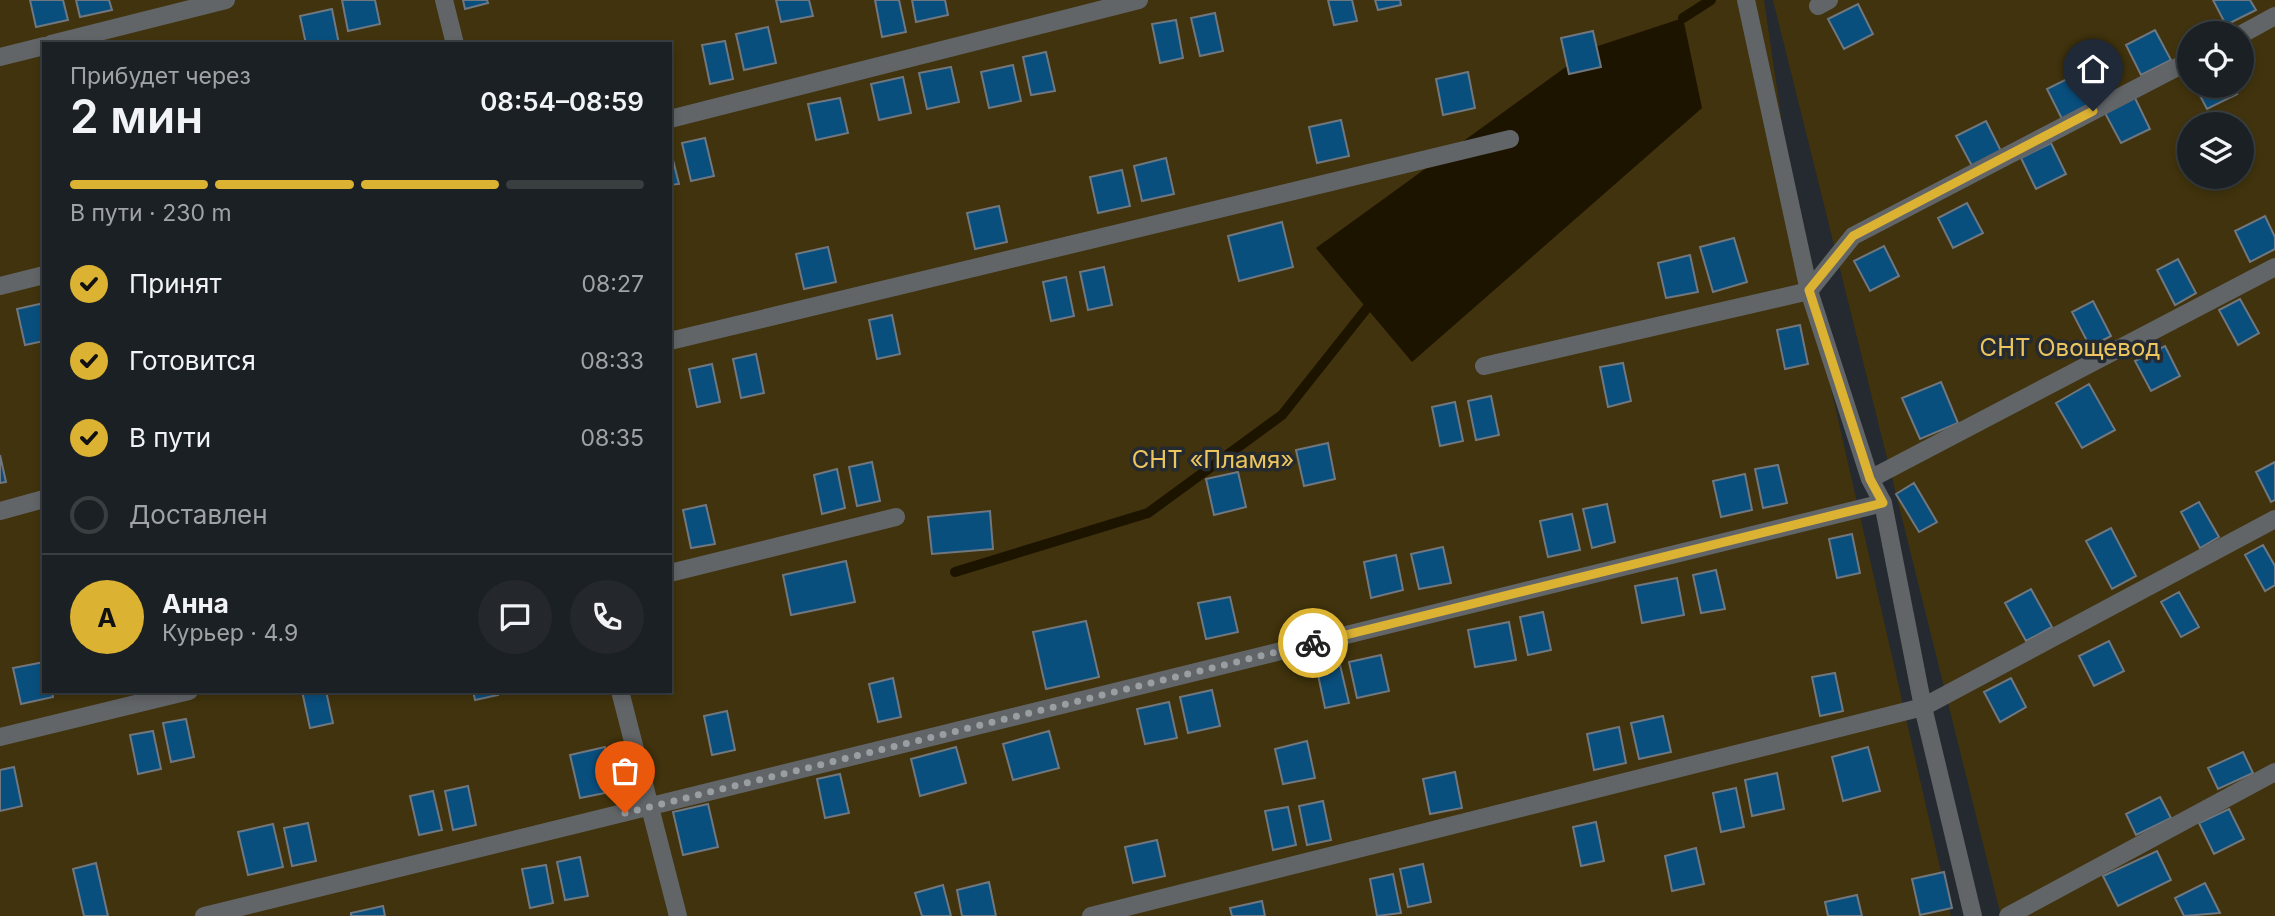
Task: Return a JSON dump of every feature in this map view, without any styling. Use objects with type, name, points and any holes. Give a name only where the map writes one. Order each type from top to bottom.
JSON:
[{"type":"street","points":[[59,42],[226,0]]},
{"type":"street","points":[[444,0],[454,42]]},
{"type":"street","points":[[672,118],[1139,0]]},
{"type":"street","points":[[1746,0],[1809,290],[1870,479],[1883,503],[1923,708],[1973,916]]},
{"type":"street","points":[[2254,27],[2275,16]]},
{"type":"street","points":[[0,57],[42,46]]},
{"type":"street","points":[[1483,366],[1809,290],[1853,236],[2177,67]]},
{"type":"street","points":[[672,341],[1510,139]]},
{"type":"street","points":[[1870,479],[2275,267]]},
{"type":"street","points":[[0,286],[42,276]]},
{"type":"street","points":[[0,510],[42,500]]},
{"type":"street","points":[[204,916],[1883,503]]},
{"type":"street","points":[[672,573],[896,517]]},
{"type":"street","points":[[1091,916],[1923,708],[2275,519]]},
{"type":"street","points":[[0,737],[181,693]]},
{"type":"street","points":[[621,693],[678,916]]},
{"type":"street","points":[[2008,916],[2275,772]]},
{"type":"green space","name":"СНТ «Пламя»","points":[[0,0],[1764,0],[1803,265],[1951,916],[0,916]]},
{"type":"green space","name":"СНТ Овощевод","points":[[1773,0],[2275,0],[2275,916],[2001,916]]},
{"type":"shaded area","points":[[1683,18],[1702,108],[1412,362],[1316,248],[1592,48]]},
{"type":"building","points":[[30,0],[63,0],[68,20],[36,27]]},
{"type":"building","points":[[76,0],[109,0],[112,10],[80,17]]},
{"type":"building","points":[[342,0],[375,0],[380,24],[348,31]]},
{"type":"building","points":[[463,0],[487,0],[488,3],[465,9]]},
{"type":"building","points":[[776,0],[809,0],[813,16],[781,22]]},
{"type":"building","points":[[875,0],[899,0],[906,32],[882,37]]},
{"type":"building","points":[[912,0],[945,0],[948,15],[916,22]]},
{"type":"building","points":[[1328,0],[1352,0],[1357,21],[1334,25]]},
{"type":"building","points":[[1375,0],[1400,0],[1401,5],[1378,10]]},
{"type":"building","points":[[2213,0],[2250,0],[2256,10],[2234,21],[2224,21]]},
{"type":"building","points":[[1858,4],[1873,34],[1844,49],[1828,19]]},
{"type":"building","points":[[332,9],[339,42],[306,42],[300,16]]},
{"type":"building","points":[[1215,13],[1223,51],[1200,56],[1191,18]]},
{"type":"building","points":[[1176,20],[1183,58],[1160,63],[1152,24]]},
{"type":"building","points":[[768,27],[776,63],[744,70],[736,34]]},
{"type":"building","points":[[2155,30],[2171,60],[2141,75],[2126,45]]},
{"type":"building","points":[[1593,31],[1601,67],[1569,74],[1561,38]]},
{"type":"building","points":[[725,41],[733,79],[710,84],[702,45]]},
{"type":"building","points":[[1046,52],[1055,91],[1031,95],[1023,57]]},
{"type":"building","points":[[1013,65],[1021,101],[989,108],[981,72]]},
{"type":"building","points":[[951,67],[959,102],[927,109],[919,73]]},
{"type":"building","points":[[1468,72],[1475,108],[1443,115],[1436,79]]},
{"type":"building","points":[[2077,74],[2092,104],[2062,119],[2047,89]]},
{"type":"building","points":[[903,77],[911,113],[879,120],[871,84]]},
{"type":"building","points":[[840,98],[848,133],[816,140],[808,104]]},
{"type":"building","points":[[2135,98],[2150,129],[2121,143],[2105,113]]},
{"type":"building","points":[[2201,98],[2229,98],[2207,109]]},
{"type":"building","points":[[1341,120],[1349,156],[1317,163],[1309,127]]},
{"type":"building","points":[[1986,121],[2001,151],[1972,166],[1956,136]]},
{"type":"building","points":[[705,138],[714,176],[691,181],[682,143]]},
{"type":"building","points":[[2051,143],[2066,174],[2036,189],[2021,158]]},
{"type":"building","points":[[672,156],[679,184],[672,185]]},
{"type":"building","points":[[1166,158],[1174,194],[1142,201],[1134,166]]},
{"type":"building","points":[[1122,170],[1130,206],[1098,213],[1090,177]]},
{"type":"building","points":[[1967,203],[1983,233],[1953,248],[1938,218]]},
{"type":"building","points":[[999,206],[1007,242],[975,249],[967,213]]},
{"type":"building","points":[[2265,216],[2275,237],[2275,249],[2250,262],[2235,231]]},
{"type":"building","points":[[1282,222],[1293,267],[1239,281],[1228,236]]},
{"type":"building","points":[[1734,238],[1747,282],[1713,292],[1700,247]]},
{"type":"building","points":[[1884,246],[1899,276],[1870,291],[1854,261]]},
{"type":"building","points":[[828,247],[836,282],[804,289],[796,254]]},
{"type":"building","points":[[1690,255],[1698,292],[1666,298],[1658,263]]},
{"type":"building","points":[[2178,259],[2196,293],[2175,305],[2157,270]]},
{"type":"building","points":[[1104,267],[1112,305],[1088,310],[1080,272]]},
{"type":"building","points":[[1066,277],[1074,316],[1051,321],[1043,282]]},
{"type":"building","points":[[2240,299],[2259,333],[2238,345],[2219,310]]},
{"type":"building","points":[[2093,301],[2111,336],[2090,347],[2072,312]]},
{"type":"building","points":[[42,303],[42,341],[25,345],[17,309]]},
{"type":"building","points":[[892,315],[900,354],[877,359],[869,320]]},
{"type":"building","points":[[1800,325],[1808,364],[1785,369],[1777,330]]},
{"type":"building","points":[[2165,346],[2180,376],[2151,391],[2135,361]]},
{"type":"building","points":[[756,354],[764,393],[741,398],[733,359]]},
{"type":"building","points":[[1623,363],[1631,401],[1608,407],[1600,367]]},
{"type":"building","points":[[712,364],[720,402],[697,407],[689,369]]},
{"type":"building","points":[[1941,382],[1958,423],[1920,439],[1902,398]]},
{"type":"building","points":[[2089,384],[2115,430],[2082,448],[2056,403]]},
{"type":"building","points":[[1491,396],[1499,435],[1476,440],[1468,401]]},
{"type":"building","points":[[1455,402],[1463,441],[1440,446],[1432,407]]},
{"type":"building","points":[[1328,443],[1335,479],[1304,486],[1296,450]]},
{"type":"building","points":[[0,455],[6,482],[0,483]]},
{"type":"building","points":[[872,462],[880,501],[857,506],[849,467]]},
{"type":"building","points":[[2275,462],[2275,500],[2271,502],[2256,472]]},
{"type":"building","points":[[1778,465],[1787,503],[1763,508],[1755,469]]},
{"type":"building","points":[[837,469],[845,508],[822,514],[814,475]]},
{"type":"building","points":[[1238,472],[1246,507],[1214,515],[1206,479]]},
{"type":"building","points":[[1745,474],[1752,510],[1721,517],[1713,481]]},
{"type":"building","points":[[1914,483],[1937,522],[1919,532],[1896,494]]},
{"type":"building","points":[[2199,502],[2219,537],[2200,548],[2181,512]]},
{"type":"building","points":[[1607,504],[1615,542],[1592,548],[1583,509]]},
{"type":"building","points":[[706,505],[715,544],[691,548],[683,510]]},
{"type":"building","points":[[990,511],[993,549],[932,554],[928,517]]},
{"type":"building","points":[[1572,514],[1580,550],[1548,557],[1540,521]]},
{"type":"building","points":[[2111,528],[2136,576],[2112,589],[2086,541]]},
{"type":"building","points":[[1852,534],[1860,573],[1837,578],[1829,539]]},
{"type":"building","points":[[2263,545],[2275,566],[2275,585],[2265,591],[2245,555]]},
{"type":"building","points":[[1443,547],[1451,583],[1419,589],[1411,554]]},
{"type":"building","points":[[1396,555],[1403,590],[1371,598],[1364,562]]},
{"type":"building","points":[[846,561],[855,602],[791,615],[783,575]]},
{"type":"building","points":[[1716,570],[1725,609],[1701,613],[1693,575]]},
{"type":"building","points":[[1677,578],[1684,615],[1642,623],[1635,586]]},
{"type":"building","points":[[2031,589],[2052,627],[2026,641],[2005,603]]},
{"type":"building","points":[[2179,592],[2199,627],[2181,637],[2161,602]]},
{"type":"building","points":[[1230,597],[1238,632],[1206,639],[1198,603]]},
{"type":"building","points":[[1543,612],[1551,650],[1528,655],[1520,617]]},
{"type":"building","points":[[1086,621],[1099,677],[1046,689],[1033,632]]},
{"type":"building","points":[[1509,622],[1516,660],[1475,667],[1468,630]]},
{"type":"building","points":[[2109,641],[2124,671],[2094,686],[2079,656]]},
{"type":"building","points":[[1381,655],[1389,691],[1357,698],[1349,662]]},
{"type":"building","points":[[42,662],[42,693],[52,693],[53,697],[21,704],[13,668]]},
{"type":"building","points":[[1340,665],[1349,703],[1325,708],[1317,670]]},
{"type":"building","points":[[1835,673],[1843,711],[1820,716],[1812,677]]},
{"type":"building","points":[[893,678],[901,717],[878,722],[869,684]]},
{"type":"building","points":[[2011,678],[2026,707],[2000,722],[1984,692]]},
{"type":"building","points":[[1212,690],[1220,726],[1188,733],[1180,697]]},
{"type":"building","points":[[302,693],[326,693],[333,723],[310,728]]},
{"type":"building","points":[[473,693],[498,693],[498,695],[475,700]]},
{"type":"building","points":[[1169,702],[1177,738],[1145,744],[1137,709]]},
{"type":"building","points":[[727,711],[735,750],[712,755],[704,716]]},
{"type":"building","points":[[1663,716],[1671,752],[1639,759],[1631,723]]},
{"type":"building","points":[[186,719],[194,757],[171,762],[163,723]]},
{"type":"building","points":[[1619,727],[1626,763],[1594,770],[1587,734]]},
{"type":"building","points":[[153,731],[161,769],[138,774],[130,735]]},
{"type":"building","points":[[1049,731],[1059,768],[1013,780],[1003,744]]},
{"type":"building","points":[[1307,741],[1315,778],[1283,784],[1275,749]]},
{"type":"building","points":[[605,747],[615,791],[580,798],[570,755]]},
{"type":"building","points":[[956,747],[966,783],[920,796],[911,759]]},
{"type":"building","points":[[1868,747],[1880,791],[1843,801],[1832,757]]},
{"type":"building","points":[[2243,752],[2253,773],[2218,789],[2208,768]]},
{"type":"building","points":[[14,767],[22,806],[0,811],[0,770]]},
{"type":"building","points":[[1455,772],[1462,808],[1430,814],[1423,779]]},
{"type":"building","points":[[1777,773],[1784,809],[1752,816],[1745,780]]},
{"type":"building","points":[[840,774],[849,813],[825,818],[817,779]]},
{"type":"building","points":[[468,786],[476,825],[453,830],[445,791]]},
{"type":"building","points":[[1736,788],[1744,827],[1721,832],[1713,793]]},
{"type":"building","points":[[433,791],[442,830],[419,835],[410,796]]},
{"type":"building","points":[[2160,797],[2171,818],[2136,835],[2126,814]]},
{"type":"building","points":[[1323,801],[1331,840],[1307,845],[1299,806]]},
{"type":"building","points":[[708,804],[718,847],[683,855],[673,812]]},
{"type":"building","points":[[1288,807],[1296,845],[1273,850],[1265,811]]},
{"type":"building","points":[[2229,809],[2244,839],[2214,854],[2199,823]]},
{"type":"building","points":[[1596,822],[1604,861],[1581,866],[1573,827]]},
{"type":"building","points":[[308,823],[316,861],[292,866],[284,828]]},
{"type":"building","points":[[273,824],[283,867],[248,875],[238,832]]},
{"type":"building","points":[[1157,840],[1165,876],[1133,883],[1125,847]]},
{"type":"building","points":[[1696,848],[1704,884],[1672,891],[1665,856]]},
{"type":"building","points":[[2157,851],[2171,880],[2118,906],[2103,876]]},
{"type":"building","points":[[580,857],[588,896],[565,900],[557,862]]},
{"type":"building","points":[[96,863],[108,916],[84,916],[73,869]]},
{"type":"building","points":[[1423,864],[1431,902],[1408,907],[1400,869]]},
{"type":"building","points":[[546,865],[553,903],[530,908],[522,869]]},
{"type":"building","points":[[1944,872],[1952,908],[1920,915],[1912,879]]},
{"type":"building","points":[[1393,874],[1401,913],[1377,916],[1370,879]]},
{"type":"building","points":[[989,882],[996,916],[962,916],[957,890]]},
{"type":"building","points":[[2205,883],[2220,913],[2184,916],[2175,898]]},
{"type":"building","points":[[943,885],[951,916],[922,916],[915,893]]},
{"type":"building","points":[[1857,895],[1862,916],[1828,916],[1825,902]]},
{"type":"building","points":[[1262,901],[1265,916],[1232,916],[1230,908]]},
{"type":"building","points":[[383,906],[385,916],[351,916],[351,913]]},
{"type":"waterway","points":[[1683,18],[1711,0]]},
{"type":"waterway","points":[[955,572],[1148,513],[1282,415],[1367,308]]},
{"type":"way so far","points":[[625,813],[1313,643]]},
{"type":"route","points":[[1313,643],[1883,503],[1870,479],[1809,290],[1853,236],[2093,111]]}]
